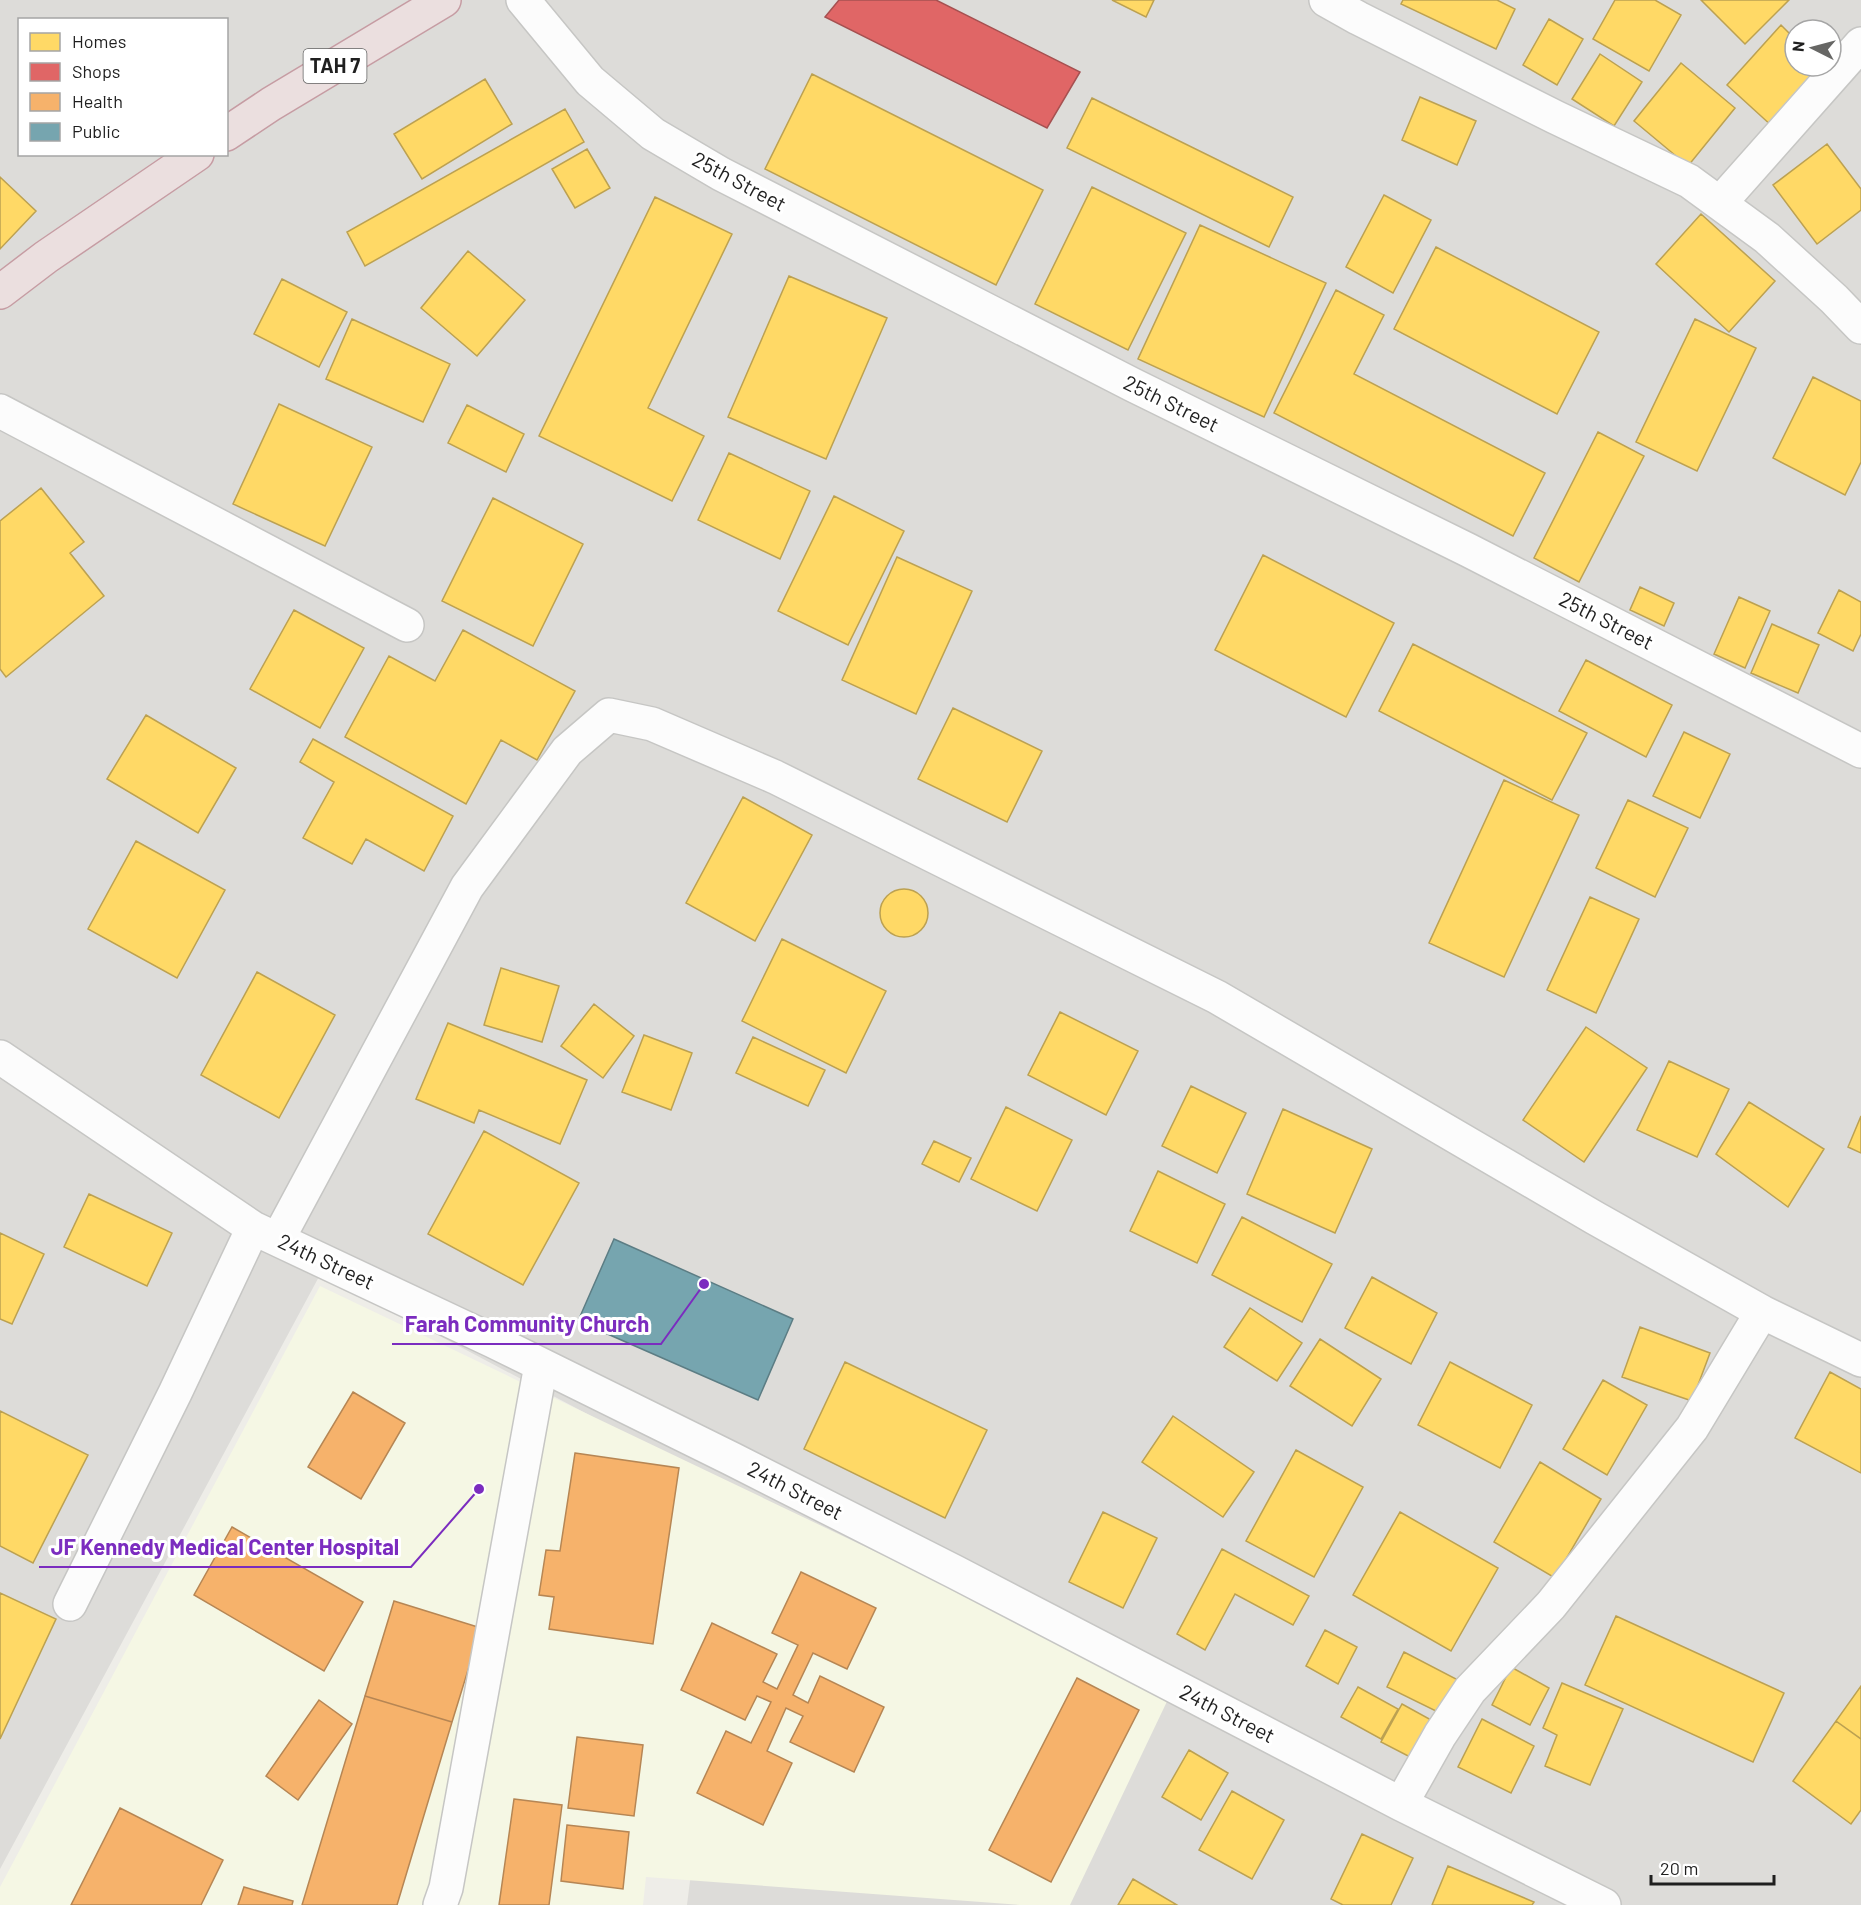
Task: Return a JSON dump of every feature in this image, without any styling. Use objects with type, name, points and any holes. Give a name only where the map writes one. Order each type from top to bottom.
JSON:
[{"type":"highway","name":"TAH 7","points":[[228,133],[271,104],[444,0]]},
{"type":"highway","points":[[0,292],[46,257],[194,156]]},
{"type":"street","name":"25th Street","points":[[523,0],[590,81],[653,134],[721,174],[1133,385],[1468,550],[1861,751]]},
{"type":"street","points":[[1326,0],[1358,18],[1689,181],[1767,238],[1861,327]]},
{"type":"street","points":[[1720,203],[1861,44]]},
{"type":"street","points":[[0,411],[407,625]]},
{"type":"street","points":[[70,1604],[175,1393],[467,887],[567,751],[609,715],[652,724],[775,777],[1217,997],[1575,1206],[1762,1312],[1861,1360]]},
{"type":"street","name":"24th Street","points":[[0,1057],[266,1233],[541,1365],[955,1572],[1401,1804],[1604,1905]]},
{"type":"street","points":[[1401,1804],[1440,1735],[1470,1690],[1551,1605],[1692,1428],[1762,1312]]},
{"type":"street","points":[[440,1905],[446,1888],[541,1365]]},
{"type":"shaded area","points":[[0,0],[1861,0],[1861,1905],[687,1905],[738,1494],[321,1273],[0,1869]]},
{"type":"shaded area","points":[[320,1286],[1171,1693],[1070,1905],[1020,1905],[646,1877],[643,1905],[0,1905],[0,1887]]},
{"type":"building: Homes","points":[[1112,0],[1154,0],[1146,17]]},
{"type":"building: Homes","points":[[1403,0],[1497,0],[1515,9],[1496,49],[1401,4]]},
{"type":"building: Homes","points":[[1615,0],[1655,0],[1681,15],[1649,71],[1593,39]]},
{"type":"building: Homes","points":[[1701,0],[1789,0],[1745,44]]},
{"type":"building: Homes","points":[[1549,19],[1583,39],[1557,85],[1523,65]]},
{"type":"building: Homes","points":[[1781,25],[1783,27],[1783,78],[1814,78],[1773,127],[1727,85]]},
{"type":"building: Homes","points":[[1600,54],[1642,82],[1614,126],[1572,99]]},
{"type":"building: Homes","points":[[1681,63],[1735,108],[1688,166],[1634,121]]},
{"type":"building: Homes","points":[[812,74],[1043,190],[996,285],[765,169]]},
{"type":"building: Homes","points":[[485,79],[512,124],[422,179],[394,134]]},
{"type":"building: Homes","points":[[1420,97],[1476,121],[1457,165],[1402,140]]},
{"type":"building: Homes","points":[[1092,98],[1293,197],[1269,247],[1067,148]]},
{"type":"building: Homes","points":[[565,109],[584,142],[365,266],[347,232]]},
{"type":"building: Homes","points":[[1827,144],[1861,189],[1861,210],[1817,244],[1773,185]]},
{"type":"building: Homes","points":[[587,149],[610,188],[575,208],[552,169]]},
{"type":"building: Homes","points":[[0,177],[36,211],[0,249]]},
{"type":"building: Homes","points":[[1092,187],[1186,233],[1128,350],[1035,304]]},
{"type":"building: Homes","points":[[1384,195],[1431,220],[1393,293],[1346,267]]},
{"type":"building: Homes","points":[[655,197],[732,234],[648,408],[704,436],[672,501],[539,436]]},
{"type":"building: Homes","points":[[1701,214],[1775,281],[1729,332],[1656,264]]},
{"type":"building: Homes","points":[[1200,225],[1326,283],[1264,417],[1138,359]]},
{"type":"building: Homes","points":[[1436,247],[1599,332],[1557,414],[1394,329]]},
{"type":"building: Homes","points":[[468,251],[525,300],[477,356],[421,308]]},
{"type":"building: Homes","points":[[789,276],[887,318],[826,459],[728,417]]},
{"type":"building: Homes","points":[[282,279],[347,312],[319,367],[254,334]]},
{"type":"building: Homes","points":[[1336,290],[1384,315],[1354,374],[1545,473],[1513,536],[1274,413]]},
{"type":"building: Homes","points":[[352,319],[450,364],[423,422],[326,379]]},
{"type":"building: Homes","points":[[1695,319],[1756,348],[1697,471],[1636,442]]},
{"type":"building: Homes","points":[[1813,377],[1861,401],[1861,462],[1845,495],[1773,458]]},
{"type":"building: Homes","points":[[279,404],[372,447],[325,546],[233,504]]},
{"type":"building: Homes","points":[[467,405],[524,434],[506,472],[448,443]]},
{"type":"building: Homes","points":[[1598,432],[1644,456],[1579,582],[1534,558]]},
{"type":"building: Homes","points":[[729,453],[810,491],[780,559],[698,520]]},
{"type":"building: Homes","points":[[41,488],[84,542],[70,553],[104,596],[6,677],[0,669],[0,521]]},
{"type":"building: Homes","points":[[834,496],[904,531],[848,645],[778,611]]},
{"type":"building: Homes","points":[[493,498],[583,544],[533,646],[442,601]]},
{"type":"building: Homes","points":[[1263,555],[1394,623],[1346,717],[1215,650]]},
{"type":"building: Homes","points":[[897,557],[972,591],[916,714],[842,680]]},
{"type":"building: Homes","points":[[1640,587],[1674,603],[1664,626],[1630,610]]},
{"type":"building: Homes","points":[[1839,590],[1861,602],[1861,634],[1853,651],[1818,633]]},
{"type":"building: Homes","points":[[1739,597],[1770,611],[1745,668],[1714,654]]},
{"type":"building: Homes","points":[[294,610],[364,648],[320,728],[250,689]]},
{"type":"building: Homes","points":[[1772,624],[1819,645],[1798,693],[1751,673]]},
{"type":"building: Homes","points":[[463,630],[575,691],[537,760],[501,740],[466,804],[345,737],[389,656],[435,681]]},
{"type":"building: Homes","points":[[1413,644],[1587,733],[1552,800],[1379,711]]},
{"type":"building: Homes","points":[[1586,660],[1672,705],[1646,757],[1559,711]]},
{"type":"building: Homes","points":[[953,708],[1042,751],[1007,822],[918,779]]},
{"type":"building: Homes","points":[[146,715],[236,768],[198,833],[107,779]]},
{"type":"building: Homes","points":[[1684,732],[1730,754],[1700,818],[1653,796]]},
{"type":"building: Homes","points":[[313,739],[453,816],[424,871],[366,839],[352,864],[303,838],[334,782],[300,762]]},
{"type":"building: Homes","points":[[1504,780],[1579,815],[1504,977],[1429,943]]},
{"type":"building: Homes","points":[[743,797],[812,835],[755,941],[686,903]]},
{"type":"building: Homes","points":[[1628,800],[1688,828],[1655,897],[1596,868]]},
{"type":"building: Homes","points":[[136,841],[225,890],[177,978],[88,929]]},
{"type":"building: Homes","points":[[899,889],[909,889],[921,896],[928,908],[928,918],[921,930],[909,937],[899,937],[884,926],[880,918],[880,908],[891,893]]},
{"type":"building: Homes","points":[[1590,897],[1639,919],[1596,1013],[1547,990]]},
{"type":"building: Homes","points":[[782,939],[886,991],[846,1073],[742,1021]]},
{"type":"building: Homes","points":[[501,968],[559,986],[542,1042],[484,1025]]},
{"type":"building: Homes","points":[[257,972],[335,1015],[279,1118],[201,1075]]},
{"type":"building: Homes","points":[[594,1004],[634,1036],[603,1078],[561,1046]]},
{"type":"building: Homes","points":[[1060,1012],[1138,1051],[1106,1115],[1028,1075]]},
{"type":"building: Homes","points":[[448,1023],[587,1080],[560,1144],[479,1110],[474,1123],[416,1099]]},
{"type":"building: Homes","points":[[1586,1027],[1647,1068],[1584,1162],[1523,1120]]},
{"type":"building: Homes","points":[[644,1035],[692,1053],[671,1110],[622,1092]]},
{"type":"building: Homes","points":[[753,1037],[825,1070],[808,1106],[736,1073]]},
{"type":"building: Homes","points":[[1669,1061],[1729,1089],[1697,1157],[1637,1130]]},
{"type":"building: Homes","points":[[1191,1086],[1246,1113],[1217,1173],[1162,1146]]},
{"type":"building: Homes","points":[[1749,1102],[1824,1149],[1788,1207],[1716,1154]]},
{"type":"building: Homes","points":[[1006,1107],[1072,1140],[1037,1211],[971,1179]]},
{"type":"building: Homes","points":[[1283,1109],[1372,1149],[1335,1233],[1247,1194]]},
{"type":"building: Homes","points":[[1861,1116],[1861,1153],[1848,1147]]},
{"type":"building: Homes","points":[[484,1131],[579,1183],[523,1285],[428,1234]]},
{"type":"building: Homes","points":[[934,1141],[971,1158],[959,1182],[922,1164]]},
{"type":"building: Homes","points":[[1158,1171],[1225,1204],[1197,1263],[1130,1231]]},
{"type":"building: Homes","points":[[89,1194],[172,1233],[147,1286],[64,1247]]},
{"type":"building: Homes","points":[[1242,1217],[1332,1264],[1302,1322],[1212,1275]]},
{"type":"building: Homes","points":[[0,1233],[44,1254],[12,1324],[0,1319]]},
{"type":"building: Homes","points":[[1372,1277],[1437,1313],[1411,1364],[1345,1328]]},
{"type":"building: Homes","points":[[1250,1308],[1302,1343],[1277,1381],[1224,1347]]},
{"type":"building: Homes","points":[[1640,1327],[1710,1353],[1692,1401],[1622,1377]]},
{"type":"building: Homes","points":[[1320,1339],[1381,1379],[1352,1426],[1290,1386]]},
{"type":"building: Homes","points":[[845,1362],[987,1430],[945,1518],[804,1449]]},
{"type":"building: Homes","points":[[1450,1362],[1532,1405],[1500,1468],[1418,1425]]},
{"type":"building: Homes","points":[[1830,1372],[1861,1389],[1861,1473],[1795,1438]]},
{"type":"building: Homes","points":[[1603,1380],[1647,1405],[1607,1475],[1563,1449]]},
{"type":"building: Homes","points":[[0,1411],[88,1455],[33,1563],[0,1546]]},
{"type":"building: Homes","points":[[1173,1416],[1254,1472],[1223,1517],[1142,1462]]},
{"type":"building: Homes","points":[[1296,1450],[1363,1487],[1314,1577],[1246,1541]]},
{"type":"building: Homes","points":[[1540,1462],[1601,1499],[1555,1578],[1494,1542]]},
{"type":"building: Homes","points":[[1103,1512],[1157,1538],[1123,1608],[1069,1582]]},
{"type":"building: Homes","points":[[1400,1512],[1498,1568],[1451,1651],[1353,1595]]},
{"type":"building: Homes","points":[[1222,1549],[1309,1596],[1293,1625],[1235,1594],[1205,1650],[1177,1634]]},
{"type":"building: Homes","points":[[0,1593],[56,1619],[0,1739]]},
{"type":"building: Homes","points":[[1616,1616],[1784,1693],[1753,1762],[1585,1685]]},
{"type":"building: Homes","points":[[1325,1630],[1357,1647],[1338,1684],[1306,1666]]},
{"type":"building: Homes","points":[[1404,1652],[1458,1680],[1442,1714],[1387,1687]]},
{"type":"building: Homes","points":[[1511,1667],[1549,1688],[1530,1725],[1492,1705]]},
{"type":"building: Homes","points":[[1562,1683],[1623,1709],[1590,1785],[1545,1766],[1557,1735],[1543,1728]]},
{"type":"building: Homes","points":[[1861,1686],[1861,1739],[1836,1721]]},
{"type":"building: Homes","points":[[1358,1687],[1398,1709],[1381,1739],[1341,1717]]},
{"type":"building: Homes","points":[[1402,1704],[1433,1721],[1412,1758],[1381,1742]]},
{"type":"building: Homes","points":[[1482,1719],[1534,1746],[1511,1793],[1458,1767]]},
{"type":"building: Homes","points":[[1836,1721],[1861,1739],[1861,1810],[1851,1824],[1793,1781]]},
{"type":"building: Homes","points":[[1189,1750],[1228,1773],[1201,1820],[1162,1797]]},
{"type":"building: Homes","points":[[1232,1791],[1284,1820],[1252,1879],[1199,1850]]},
{"type":"building: Homes","points":[[1362,1834],[1413,1858],[1391,1905],[1343,1905],[1331,1899]]},
{"type":"building: Homes","points":[[1448,1866],[1534,1902],[1532,1905],[1432,1905]]},
{"type":"building: Homes","points":[[1133,1879],[1177,1905],[1118,1905]]},
{"type":"building: Shops","points":[[839,0],[936,0],[1080,72],[1047,128],[825,17]]},
{"type":"building: Health","points":[[353,1392],[405,1423],[361,1499],[308,1467]]},
{"type":"building: Health","points":[[575,1453],[679,1468],[653,1644],[549,1629],[554,1597],[539,1595],[546,1550],[560,1551]]},
{"type":"building: Health","points":[[232,1527],[363,1602],[324,1671],[194,1595]]},
{"type":"building: Health","points":[[801,1572],[876,1608],[847,1669],[813,1653],[793,1695],[808,1703],[820,1676],[884,1707],[854,1772],[790,1742],[803,1716],[786,1708],[767,1751],[792,1763],[763,1825],[697,1793],[726,1731],[751,1743],[771,1702],[757,1696],[745,1720],[681,1690],[712,1623],[777,1654],[763,1682],[777,1689],[798,1645],[772,1633]]},
{"type":"building: Health","points":[[394,1601],[481,1628],[452,1722],[365,1696]]},
{"type":"building: Health","points":[[1077,1678],[1139,1710],[1051,1882],[989,1850]]},
{"type":"building: Health","points":[[365,1696],[452,1722],[397,1905],[302,1905]]},
{"type":"building: Health","points":[[319,1700],[352,1724],[298,1800],[266,1776]]},
{"type":"building: Health","points":[[577,1737],[643,1745],[634,1816],[568,1808]]},
{"type":"building: Health","points":[[514,1799],[562,1805],[549,1905],[499,1905]]},
{"type":"building: Health","points":[[120,1808],[223,1860],[201,1905],[71,1905]]},
{"type":"building: Health","points":[[567,1825],[629,1832],[623,1889],[561,1881]]},
{"type":"building: Health","points":[[244,1887],[293,1901],[292,1905],[238,1905]]},
{"type":"building: Public","points":[[614,1239],[793,1319],[758,1400],[578,1321]]},
{"type":"place","name":"Farah Community Church","points":[[704,1284]]},
{"type":"place","name":"JF Kennedy Medical Center Hospital","points":[[479,1489]]}]
